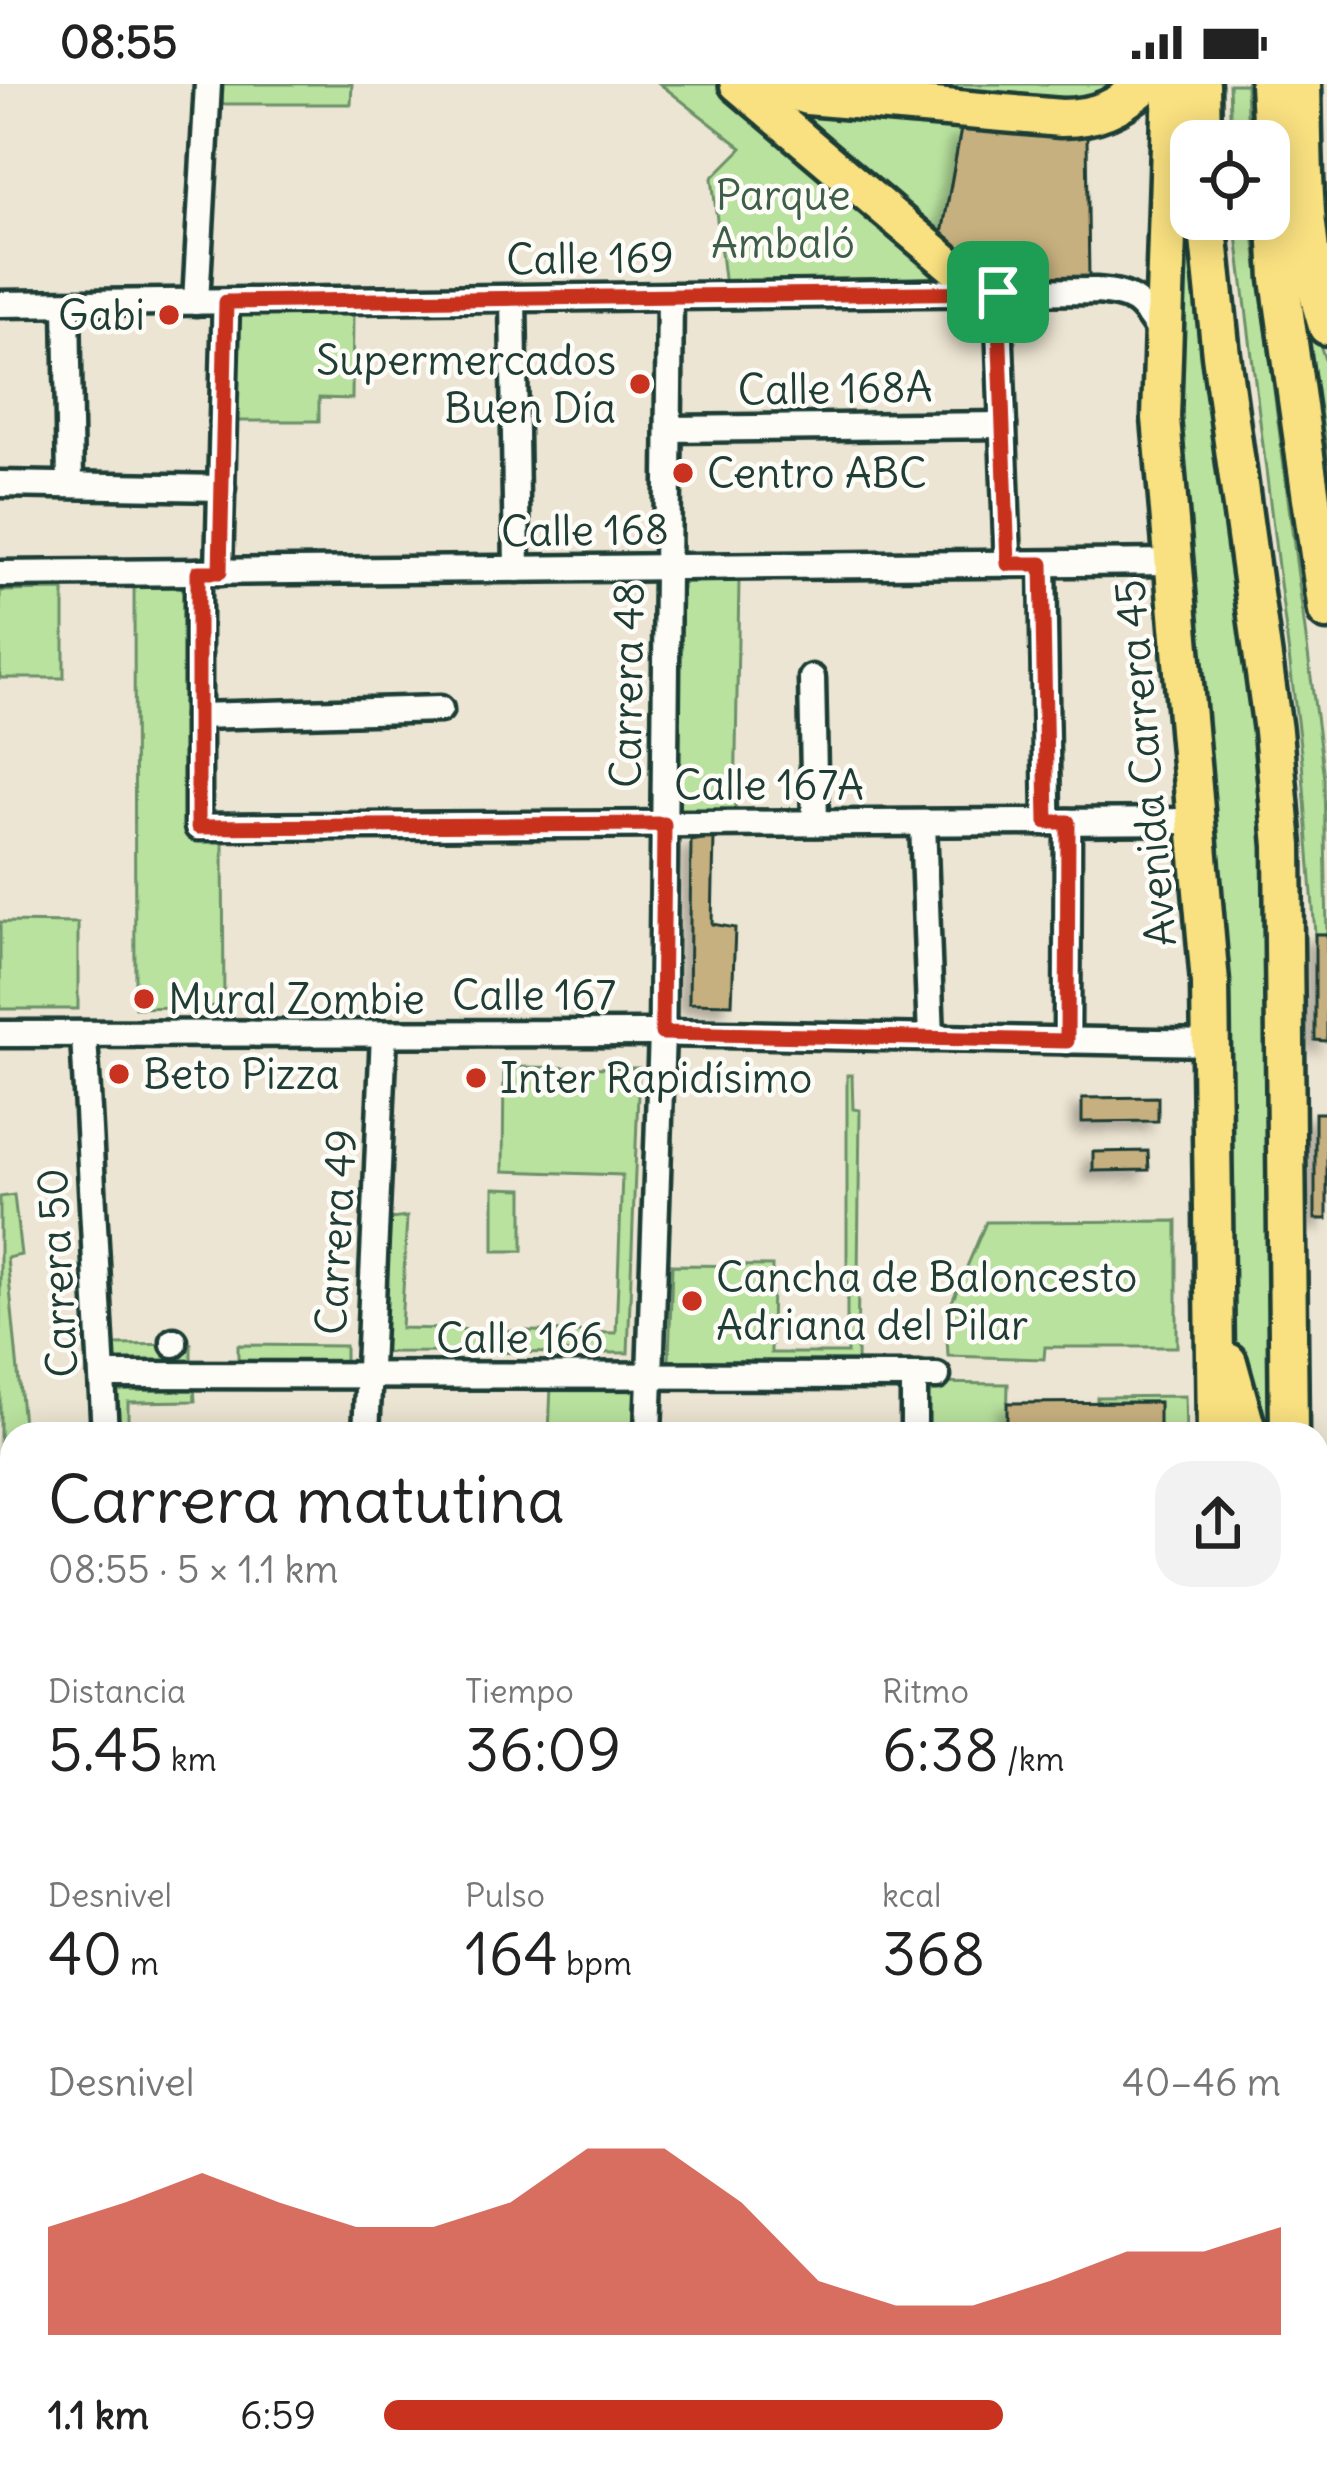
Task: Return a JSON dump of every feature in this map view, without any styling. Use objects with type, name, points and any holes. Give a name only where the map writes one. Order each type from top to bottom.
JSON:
[{"type":"highway","points":[[773,84],[807,96],[1077,118],[1118,106],[1146,84]]},
{"type":"highway","name":"Avenida Carrera 45","points":[[1172,84],[1161,418],[1213,1043],[1216,1422]]},
{"type":"highway","points":[[1202,84],[1202,120]]},
{"type":"highway","points":[[1269,84],[1280,279],[1327,611]]},
{"type":"highway","points":[[1302,84],[1305,226],[1327,326]]},
{"type":"highway","points":[[1303,127],[1327,175]]},
{"type":"highway","points":[[1209,240],[1274,731],[1283,846],[1289,1422]]},
{"type":"highway","points":[[1214,1306],[1245,1422]]},
{"type":"main road","points":[[737,84],[952,266],[998,292]]},
{"type":"street","points":[[196,302],[208,84]]},
{"type":"street","name":"Calle 169","points":[[0,304],[1096,291],[1129,295],[1161,334]]},
{"type":"street","points":[[998,292],[1008,564]]},
{"type":"street","name":"Carrera 48","points":[[648,1422],[662,1033],[670,296]]},
{"type":"street","points":[[513,298],[517,569]]},
{"type":"street","points":[[226,302],[221,488],[198,716],[440,709]]},
{"type":"street","points":[[67,304],[70,484]]},
{"type":"street","name":"Calle 168A","points":[[669,429],[1003,425]]},
{"type":"street","points":[[0,484],[221,488]]},
{"type":"street","name":"Calle 168","points":[[0,574],[1172,562]]},
{"type":"street","points":[[1042,564],[1067,1041]]},
{"type":"street","points":[[812,678],[815,824]]},
{"type":"street","name":"Calle 167A","points":[[198,716],[198,827],[1196,821]]},
{"type":"street","points":[[923,823],[931,1038]]},
{"type":"street","name":"Calle 167","points":[[0,1034],[662,1033],[1213,1043]]},
{"type":"street","name":"Carrera 49","points":[[367,1422],[384,1034]]},
{"type":"street","name":"Carrera 50","points":[[84,1035],[104,1422]]},
{"type":"street","name":"Calle 166","points":[[102,1375],[174,1356],[369,1376],[926,1377],[917,1422]]},
{"type":"green space","points":[[221,84],[352,84],[351,104],[222,104]]},
{"type":"green space","name":"Parque Ambaló","points":[[660,84],[730,84],[945,277],[725,287],[712,178],[742,148]]},
{"type":"green space","points":[[898,84],[1107,84],[1101,93],[1067,98]]},
{"type":"green space","points":[[1229,84],[1246,84],[1247,120],[1230,120]]},
{"type":"green space","points":[[773,101],[900,124],[961,129],[941,240]]},
{"type":"green space","points":[[1177,240],[1194,240],[1261,753],[1268,838],[1276,1422],[1253,1422],[1230,1325],[1169,432]]},
{"type":"green space","points":[[1238,240],[1255,240],[1324,778],[1327,934],[1315,934],[1302,761]]},
{"type":"green space","points":[[1297,274],[1327,366],[1327,507]]},
{"type":"green space","points":[[234,311],[353,315],[352,399],[319,398],[319,421],[232,421]]},
{"type":"green space","points":[[739,581],[735,810],[671,811],[678,582]]},
{"type":"green space","points":[[189,584],[190,838],[223,841],[224,1006],[135,1008],[134,585]]},
{"type":"green space","points":[[64,590],[64,678],[0,678],[0,591]]},
{"type":"green space","points":[[0,922],[78,923],[78,1009],[0,1009]]},
{"type":"green space","points":[[504,1067],[639,1068],[628,1353],[381,1352],[390,1219],[407,1217],[401,1328],[616,1333],[622,1175],[503,1171]]},
{"type":"green space","points":[[847,1075],[852,1075],[853,1109],[860,1110],[857,1364],[669,1361],[672,1265],[772,1266],[771,1353],[847,1353]]},
{"type":"green space","points":[[494,1188],[523,1189],[523,1251],[494,1251]]},
{"type":"green space","points":[[14,1195],[21,1255],[7,1258],[23,1422],[0,1422],[0,1197]]},
{"type":"green space","points":[[1177,1221],[1177,1347],[1045,1347],[1044,1359],[948,1356],[946,1316],[986,1222]]},
{"type":"green space","points":[[191,1344],[191,1365],[113,1365],[114,1345]]},
{"type":"green space","points":[[238,1345],[345,1346],[345,1366],[238,1365]]},
{"type":"green space","points":[[919,1383],[1008,1384],[1007,1422],[918,1422]]},
{"type":"green space","points":[[194,1384],[195,1401],[128,1402],[128,1422],[112,1422],[111,1386]]},
{"type":"green space","points":[[551,1385],[635,1387],[634,1422],[549,1422]]},
{"type":"green space","points":[[1185,1396],[1186,1422],[1159,1422],[1158,1402],[1097,1402],[1097,1397]]},
{"type":"building","points":[[961,129],[1087,135],[1089,279],[1025,281],[985,272],[941,240]]},
{"type":"building","points":[[714,837],[712,924],[735,928],[732,1004],[689,1003],[691,841]]},
{"type":"building","points":[[1315,934],[1327,934],[1327,1041],[1315,1040]]},
{"type":"building","points":[[1158,1097],[1158,1121],[1082,1122],[1082,1098]]},
{"type":"building","points":[[1315,1113],[1327,1113],[1327,1219],[1315,1219]]},
{"type":"building","points":[[1148,1151],[1149,1170],[1093,1171],[1093,1152]]},
{"type":"building","points":[[1159,1402],[1159,1422],[1007,1422],[1007,1403]]},
{"type":"place","name":"Gabi","points":[[169,315]]},
{"type":"place","name":"Supermercados Buen Día","points":[[640,384]]},
{"type":"place","name":"Centro ABC","points":[[683,473]]},
{"type":"place","name":"Mural Zombie","points":[[144,999]]},
{"type":"place","name":"Beto Pizza","points":[[119,1074]]},
{"type":"place","name":"Inter Rapidísimo","points":[[476,1078]]},
{"type":"place","name":"Cancha de Baloncesto Adriana del Pilar","points":[[692,1301]]},
{"type":"route","points":[[998,292],[1008,564],[1042,564],[1047,822],[1068,822],[1067,1041],[662,1033],[664,824],[198,827],[198,572],[220,572],[226,302],[998,292]]}]
